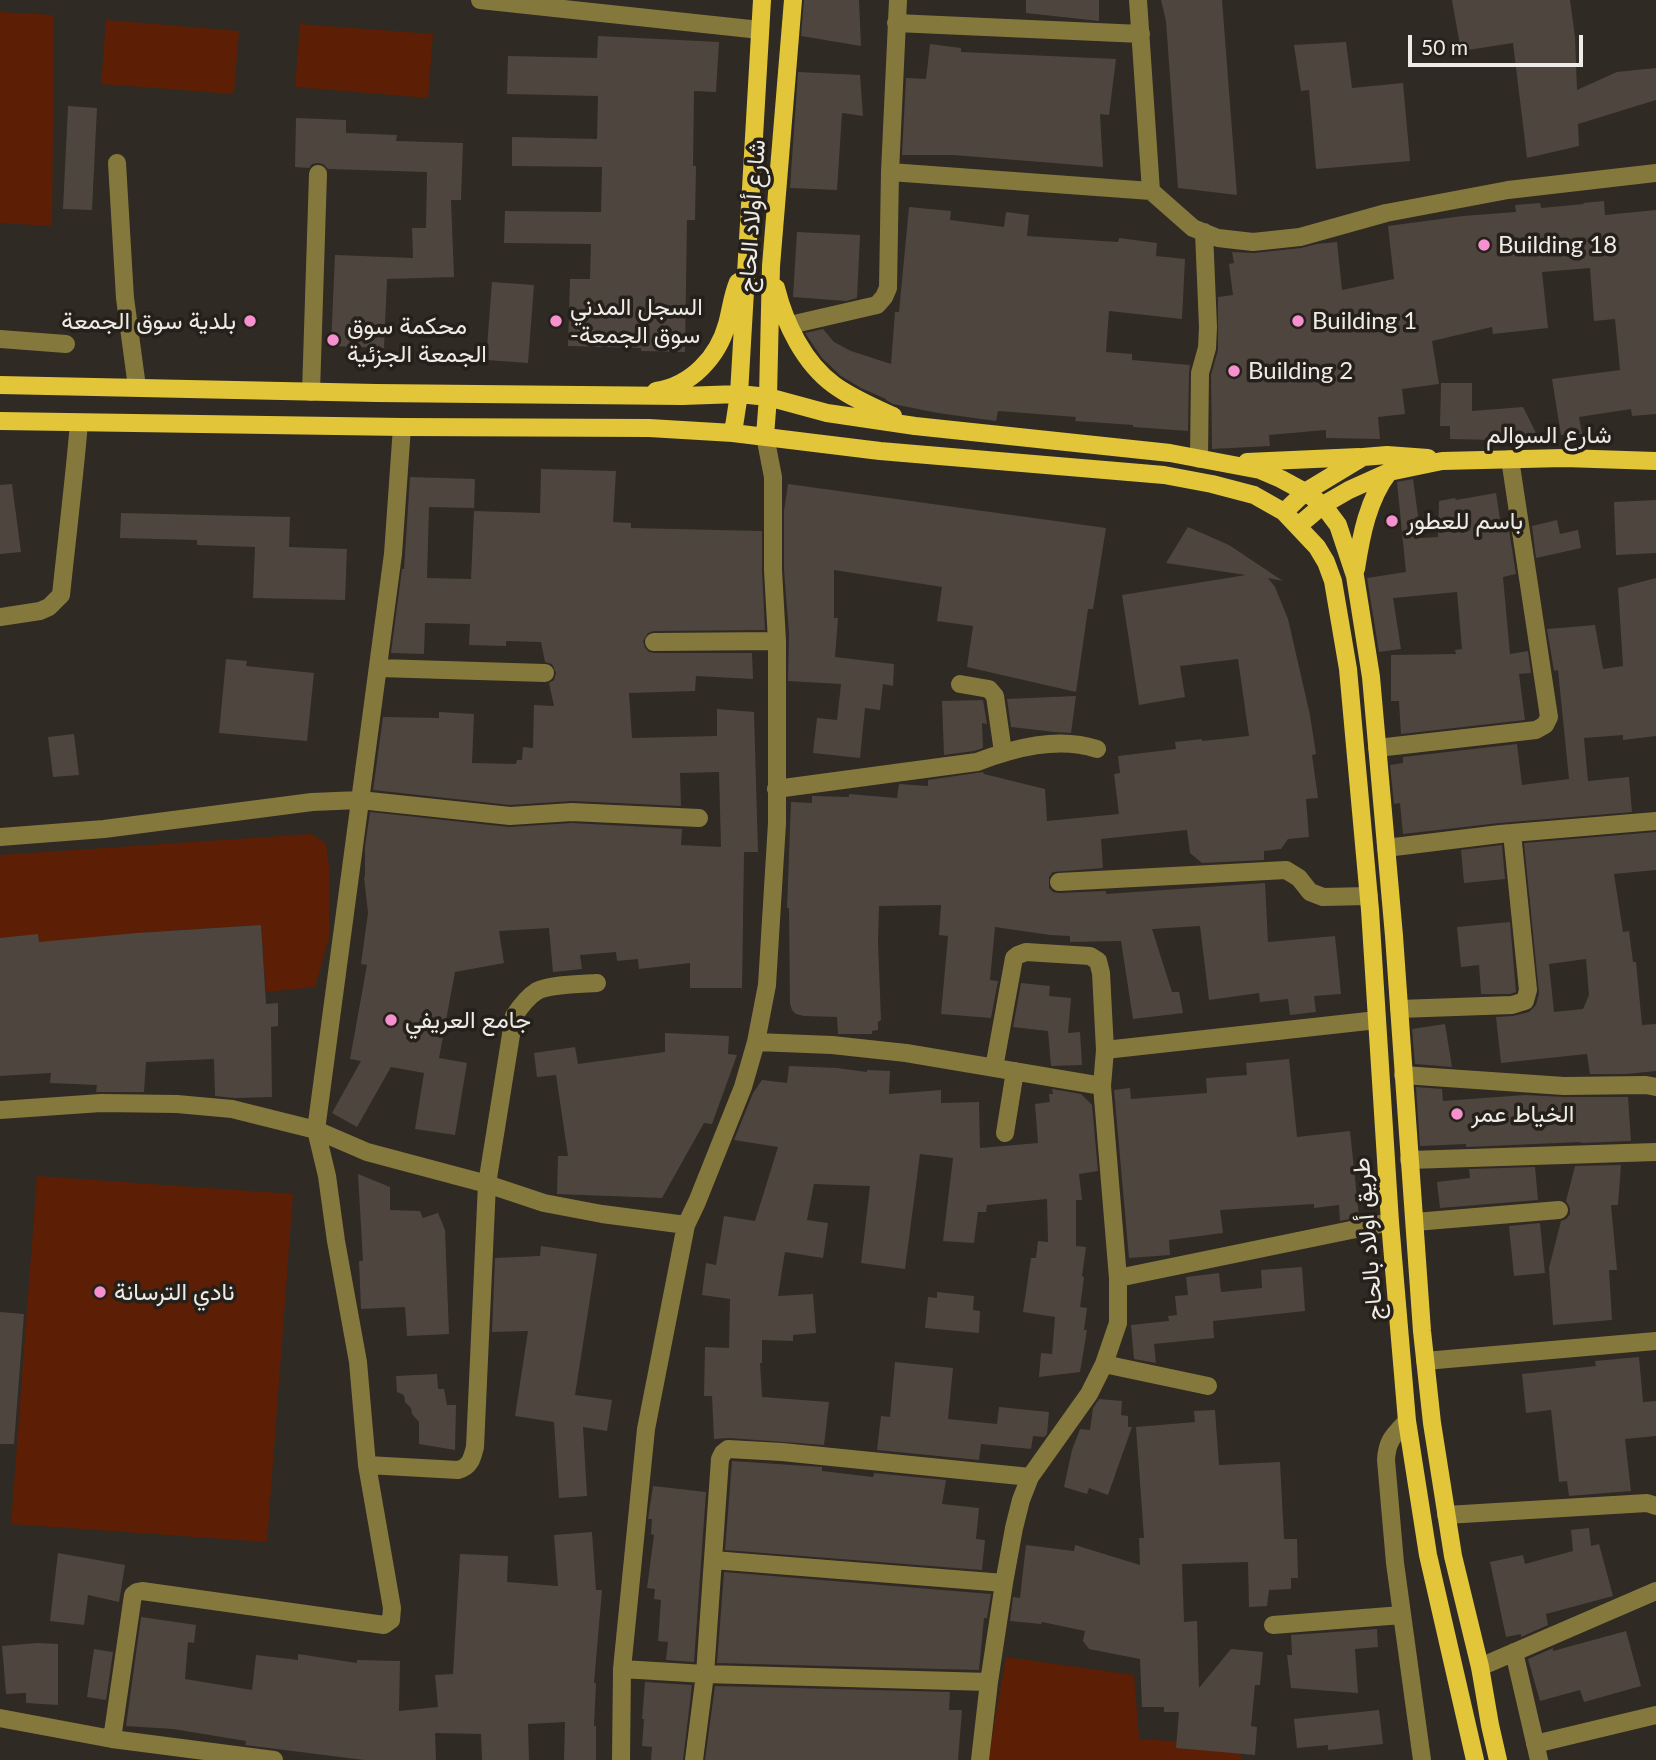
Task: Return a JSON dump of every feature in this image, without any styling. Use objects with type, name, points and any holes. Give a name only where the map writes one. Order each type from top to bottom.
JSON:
[{"type":"main road","name":"شارع أولاد الحاج","points":[[733,433],[739,394],[762,0]]},
{"type":"main road","name":"شارع أولاد الحاج","points":[[765,436],[771,266],[793,0]]},
{"type":"main road","points":[[620,396],[663,390],[694,375],[708,362],[722,340],[735,289],[747,263]]},
{"type":"main road","points":[[771,266],[780,303],[792,333],[809,360],[832,384],[863,403],[915,426]]},
{"type":"main road","points":[[0,385],[620,396],[739,394],[768,397],[827,413],[915,426],[1170,453],[1260,470],[1305,492],[1322,505],[1338,525],[1355,576]]},
{"type":"main road","name":"طريق أولاد بالحاج","points":[[0,421],[649,428],[733,433],[880,451],[1164,475],[1254,495],[1284,512],[1317,547],[1334,581],[1348,668],[1368,896],[1390,1222],[1407,1421],[1428,1555],[1475,1760]]},
{"type":"main road","points":[[1222,463],[1387,455],[1418,456],[1442,461]]},
{"type":"main road","points":[[1284,512],[1305,492],[1363,457]]},
{"type":"main road","name":"شارع السوالم","points":[[1442,461],[1564,458],[1656,461]]},
{"type":"main road","points":[[1298,526],[1322,505],[1390,472],[1442,461]]},
{"type":"main road","points":[[1355,576],[1361,540],[1371,508],[1379,485],[1390,472]]},
{"type":"main road","name":"طريق أولاد بالحاج","points":[[1355,576],[1371,677],[1399,1009],[1422,1331],[1432,1423],[1453,1556],[1499,1760]]},
{"type":"street","points":[[481,0],[760,30]]},
{"type":"street","points":[[790,325],[877,305],[888,288],[898,0]]},
{"type":"street","points":[[1138,0],[1151,191]]},
{"type":"street","points":[[896,23],[1142,34]]},
{"type":"street","points":[[117,163],[125,298],[137,387]]},
{"type":"street","points":[[890,172],[1151,191],[1194,228],[1218,238],[1253,242],[1300,237],[1386,213],[1508,190],[1656,173]]},
{"type":"street","points":[[311,392],[318,173]]},
{"type":"street","points":[[1199,459],[1200,373],[1207,348],[1208,327],[1204,232]]},
{"type":"street","points":[[0,339],[66,344]]},
{"type":"street","points":[[0,617],[40,611],[49,607],[61,595],[79,423]]},
{"type":"street","points":[[112,1739],[133,1595],[137,1592],[383,1625],[391,1620],[392,1608],[366,1465],[358,1362],[327,1176],[316,1130],[393,554],[402,427]]},
{"type":"street","points":[[621,1760],[622,1669],[646,1429],[686,1225],[743,1087],[756,1042],[767,985],[775,868],[777,641],[773,477],[765,436]]},
{"type":"street","points":[[1377,748],[1536,730],[1545,725],[1549,717],[1510,459]]},
{"type":"street","points":[[654,642],[777,641]]},
{"type":"street","points":[[379,668],[545,673]]},
{"type":"street","points":[[960,684],[989,689],[995,696],[1003,752]]},
{"type":"street","points":[[776,789],[977,762],[1003,752],[1062,743],[1097,749]]},
{"type":"street","points":[[0,837],[104,829],[312,802],[360,800],[510,816],[572,812],[699,818]]},
{"type":"street","points":[[1386,848],[1656,821]]},
{"type":"street","points":[[1399,1009],[1512,1005],[1525,1001],[1528,990],[1512,834]]},
{"type":"street","points":[[1059,883],[1286,870],[1299,878],[1310,892],[1323,897],[1368,896]]},
{"type":"street","points":[[980,1760],[1004,1583],[1021,1500],[1030,1477],[1088,1394],[1104,1364],[1118,1323],[1118,1278],[1102,1086],[1105,1050],[1098,961],[1090,957],[1021,953],[1014,958],[994,1068]]},
{"type":"street","points":[[366,1465],[457,1470],[466,1468],[471,1461],[475,1447],[488,1184],[514,1016],[522,1004],[538,990],[597,983]]},
{"type":"street","points":[[1105,1050],[1377,1020]]},
{"type":"street","points":[[756,1042],[906,1053],[1102,1086]]},
{"type":"street","points":[[1005,1132],[1015,1071]]},
{"type":"street","points":[[1403,1075],[1564,1086],[1656,1087]]},
{"type":"street","points":[[0,1110],[101,1103],[177,1104],[232,1110],[316,1130],[367,1152],[488,1184],[544,1203],[686,1225]]},
{"type":"street","points":[[1409,1160],[1656,1152]]},
{"type":"street","points":[[1415,1222],[1559,1210]]},
{"type":"street","points":[[1118,1278],[1390,1222]]},
{"type":"street","points":[[1425,1361],[1656,1342]]},
{"type":"street","points":[[1104,1364],[1208,1386]]},
{"type":"street","points":[[1407,1421],[1390,1438],[1385,1460],[1395,1563],[1422,1760]]},
{"type":"street","points":[[694,1760],[705,1674],[720,1459],[723,1453],[728,1449],[782,1452],[1030,1477]]},
{"type":"street","points":[[1447,1515],[1647,1503],[1656,1506]]},
{"type":"street","points":[[713,1560],[1004,1583]]},
{"type":"street","points":[[1480,1667],[1656,1591]]},
{"type":"street","points":[[1273,1625],[1402,1615]]},
{"type":"street","points":[[1514,1652],[1537,1752],[1656,1714]]},
{"type":"street","points":[[622,1669],[989,1682]]},
{"type":"street","points":[[0,1718],[112,1739],[263,1759]]},
{"type":"shaded area","points":[[0,12],[54,15],[52,226],[0,223]]},
{"type":"shaded area","points":[[106,20],[239,31],[234,94],[101,84]]},
{"type":"shaded area","points":[[300,24],[433,34],[428,98],[295,87]]},
{"type":"shaded area","points":[[311,834],[326,843],[329,868],[329,938],[315,987],[266,992],[261,925],[45,942],[0,940],[0,855]]},
{"type":"shaded area","points":[[37,1176],[293,1194],[267,1542],[11,1524]]},
{"type":"shaded area","points":[[1006,1657],[1134,1675],[1139,1739],[1237,1745],[1242,1760],[988,1760]]},
{"type":"building","points":[[804,0],[859,0],[861,46],[801,36]]},
{"type":"building","points":[[1026,0],[1099,0],[1099,21],[1026,13]]},
{"type":"building","points":[[1161,0],[1222,0],[1237,195],[1178,188],[1166,21]]},
{"type":"building","points":[[1452,0],[1570,0],[1575,37],[1577,90],[1617,72],[1656,68],[1656,100],[1578,124],[1579,146],[1527,158],[1513,43],[1461,51]]},
{"type":"building","points":[[598,36],[719,42],[716,92],[694,91],[695,220],[687,220],[685,352],[568,346],[570,279],[590,279],[591,244],[504,243],[505,211],[601,212],[602,167],[512,166],[512,137],[597,139],[598,96],[507,94],[508,56],[597,58]]},
{"type":"building","points":[[1346,42],[1352,88],[1403,83],[1410,161],[1316,169],[1309,90],[1301,91],[1294,45]]},
{"type":"building","points":[[930,44],[961,48],[961,52],[1116,59],[1109,115],[1100,114],[1103,167],[953,155],[902,155],[906,78],[926,79]]},
{"type":"building","points":[[798,72],[860,75],[863,116],[842,113],[837,190],[790,188]]},
{"type":"building","points":[[68,106],[97,108],[92,210],[63,209]]},
{"type":"building","points":[[296,118],[346,120],[346,133],[397,135],[396,141],[463,143],[461,200],[451,200],[454,277],[387,279],[384,348],[331,346],[335,255],[413,258],[412,228],[426,228],[427,172],[328,169],[318,163],[309,168],[295,167]]},
{"type":"building","points":[[1604,201],[1605,215],[1656,210],[1656,414],[1632,416],[1631,409],[1579,417],[1582,434],[1561,435],[1552,379],[1620,370],[1615,319],[1594,321],[1590,268],[1542,272],[1548,328],[1493,334],[1492,327],[1432,341],[1439,384],[1402,389],[1405,414],[1378,417],[1380,439],[1326,438],[1326,430],[1269,435],[1270,446],[1212,449],[1211,375],[1218,350],[1218,297],[1233,295],[1229,264],[1234,263],[1232,252],[1254,253],[1337,242],[1342,290],[1394,279],[1388,226],[1516,212],[1515,205],[1540,203],[1541,208]]},
{"type":"building","points":[[909,207],[951,211],[950,220],[1004,227],[1006,212],[1029,215],[1027,236],[1118,242],[1119,238],[1157,243],[1156,256],[1185,259],[1182,319],[1109,311],[1106,352],[1132,354],[1132,360],[1190,365],[1188,431],[1075,421],[1076,417],[998,411],[996,421],[938,413],[893,404],[841,376],[822,358],[805,333],[823,329],[834,342],[851,351],[891,364]]},
{"type":"building","points":[[797,232],[860,235],[857,298],[846,301],[793,297]]},
{"type":"building","points":[[492,282],[534,285],[528,363],[486,360]]},
{"type":"building","points":[[1441,383],[1472,383],[1472,411],[1523,407],[1540,441],[1450,439],[1450,426],[1440,426]]},
{"type":"building","points":[[541,469],[616,471],[613,522],[631,523],[631,528],[762,531],[765,630],[654,631],[648,633],[643,641],[645,648],[654,653],[752,653],[753,679],[696,676],[695,691],[629,693],[632,738],[717,736],[717,709],[754,712],[758,852],[744,852],[742,988],[690,988],[690,963],[639,969],[638,959],[617,961],[616,952],[580,955],[582,969],[553,972],[549,928],[499,931],[504,963],[455,972],[439,1058],[467,1063],[455,1135],[415,1129],[424,1073],[391,1067],[357,1127],[332,1113],[361,1061],[350,1059],[367,965],[361,964],[368,913],[364,877],[370,812],[509,827],[572,823],[682,829],[681,845],[721,847],[719,772],[680,773],[681,806],[573,801],[510,805],[373,790],[383,717],[439,718],[439,712],[474,714],[472,763],[516,764],[517,760],[522,760],[523,747],[533,748],[534,705],[554,706],[549,683],[554,680],[556,673],[552,664],[545,662],[541,642],[506,641],[506,646],[469,645],[470,624],[425,623],[424,654],[391,653],[404,569],[410,477],[475,479],[474,508],[429,507],[427,578],[471,579],[474,511],[540,513]]},
{"type":"building","points":[[1413,479],[1421,538],[1438,537],[1439,501],[1496,493],[1502,532],[1509,530],[1516,574],[1503,577],[1510,654],[1528,651],[1531,673],[1519,674],[1525,720],[1401,734],[1399,701],[1391,701],[1391,655],[1456,654],[1455,650],[1462,649],[1457,592],[1393,598],[1401,649],[1379,652],[1367,578],[1406,572],[1397,482]]},
{"type":"building","points":[[12,484],[21,552],[0,554],[0,485]]},
{"type":"building","points":[[788,484],[1106,528],[1093,609],[1088,609],[1076,692],[967,667],[973,626],[937,621],[942,587],[834,570],[834,618],[838,618],[835,657],[894,664],[893,686],[883,684],[880,710],[865,708],[860,758],[813,753],[817,718],[837,720],[841,684],[788,681],[789,633],[784,570],[784,511]]},
{"type":"building","points":[[1656,500],[1656,553],[1616,555],[1614,502]]},
{"type":"building","points":[[121,513],[290,517],[289,547],[347,549],[345,600],[253,598],[255,547],[197,545],[197,540],[120,538]]},
{"type":"building","points":[[1557,520],[1560,534],[1578,530],[1581,548],[1536,558],[1532,526]]},
{"type":"building","points":[[1188,527],[1229,545],[1283,581],[1268,578],[1275,587],[1288,619],[1316,754],[1312,755],[1318,798],[1306,799],[1309,837],[1288,839],[1281,849],[1264,851],[1264,860],[1202,863],[1190,853],[1187,830],[1101,839],[1103,868],[1053,872],[1049,877],[1049,888],[1059,893],[1106,891],[1106,894],[1265,883],[1268,942],[1335,936],[1341,994],[1314,996],[1316,1012],[1290,1015],[1288,999],[1260,1002],[1259,993],[1209,1000],[1200,926],[1152,929],[1172,992],[1179,992],[1183,1013],[1133,1019],[1121,941],[1070,942],[1070,936],[995,927],[990,980],[998,981],[991,1018],[941,1014],[948,936],[939,935],[941,905],[879,906],[881,1020],[878,1022],[878,1030],[872,1031],[872,1034],[838,1034],[837,1017],[796,1014],[790,1004],[787,908],[791,802],[812,803],[812,796],[849,797],[849,794],[897,798],[899,784],[928,786],[928,780],[983,772],[1045,789],[1047,821],[1119,814],[1114,774],[1120,773],[1118,756],[1176,749],[1175,742],[1249,736],[1238,659],[1180,666],[1185,697],[1139,705],[1122,595],[1246,575],[1166,563]]},
{"type":"building","points":[[1656,578],[1656,736],[1623,740],[1623,735],[1584,738],[1588,781],[1629,777],[1632,812],[1403,834],[1400,803],[1394,804],[1390,765],[1403,763],[1403,757],[1517,744],[1522,785],[1569,779],[1558,670],[1554,671],[1547,629],[1595,625],[1603,669],[1623,666],[1618,588]]},
{"type":"building","points":[[226,659],[247,661],[246,666],[314,673],[307,741],[219,733]]},
{"type":"building","points":[[1076,696],[1071,733],[1011,727],[1007,699]]},
{"type":"building","points":[[983,700],[987,724],[982,723],[983,748],[944,755],[942,701]]},
{"type":"building","points":[[74,734],[79,775],[53,777],[48,737]]},
{"type":"building","points":[[1656,832],[1656,870],[1614,874],[1623,932],[1629,931],[1633,962],[1636,962],[1642,1025],[1656,1024],[1656,1071],[1590,1074],[1587,1054],[1501,1063],[1496,1017],[1529,1012],[1536,1005],[1539,993],[1524,843]],"holes":[[[1586,959],[1589,995],[1583,1009],[1554,1012],[1549,964]]]},
{"type":"building","points":[[1502,845],[1505,879],[1464,883],[1461,850]]},
{"type":"building","points":[[1510,922],[1516,992],[1481,994],[1479,965],[1461,967],[1457,927]]},
{"type":"building","points":[[261,925],[266,1004],[278,1003],[278,1026],[271,1027],[272,1097],[215,1096],[214,1059],[146,1062],[144,1092],[96,1092],[97,1085],[50,1083],[51,1073],[0,1076],[0,938],[38,934],[39,942]]},
{"type":"building","points":[[1021,983],[1050,986],[1049,996],[1071,998],[1068,1033],[1080,1032],[1082,1065],[1051,1066],[1048,1031],[1013,1027]]},
{"type":"building","points":[[1445,1024],[1452,1067],[1415,1064],[1412,1029]]},
{"type":"building","points":[[665,1033],[729,1036],[728,1054],[737,1055],[712,1124],[704,1123],[662,1198],[557,1194],[558,1156],[568,1156],[556,1075],[537,1077],[534,1053],[575,1047],[578,1064],[665,1052]]},
{"type":"building","points":[[1289,1059],[1297,1137],[1350,1131],[1359,1217],[1340,1221],[1339,1205],[1220,1210],[1223,1233],[1169,1240],[1170,1255],[1129,1258],[1114,1090],[1130,1088],[1131,1099],[1207,1093],[1206,1078],[1247,1075],[1246,1063]]},
{"type":"building","points":[[789,1066],[867,1072],[890,1071],[889,1094],[941,1090],[941,1103],[979,1102],[980,1148],[1038,1143],[1035,1104],[1050,1102],[1049,1094],[1053,1094],[1052,1089],[1081,1094],[1092,1105],[1098,1171],[1079,1174],[1082,1200],[1076,1200],[1076,1246],[1086,1247],[1080,1307],[1087,1308],[1084,1330],[1087,1330],[1080,1372],[1039,1377],[1041,1353],[1052,1354],[1055,1317],[1023,1312],[1031,1258],[1036,1258],[1038,1241],[1048,1242],[1047,1199],[987,1205],[986,1212],[978,1212],[974,1243],[943,1241],[953,1158],[920,1154],[905,1269],[861,1263],[870,1186],[814,1184],[807,1220],[828,1223],[823,1258],[785,1252],[778,1296],[813,1294],[816,1333],[793,1335],[793,1341],[762,1340],[762,1397],[829,1402],[824,1445],[714,1439],[712,1396],[704,1396],[705,1347],[729,1348],[730,1299],[702,1295],[706,1263],[716,1265],[724,1216],[755,1221],[778,1147],[734,1140],[753,1093],[762,1080],[787,1083]]},
{"type":"building","points":[[1416,1087],[1442,1089],[1443,1101],[1525,1095],[1628,1097],[1631,1141],[1420,1146]]},
{"type":"building","points":[[1621,1165],[1618,1205],[1611,1205],[1617,1270],[1609,1270],[1612,1320],[1553,1325],[1549,1268],[1561,1221],[1570,1214],[1566,1201],[1575,1166]]},
{"type":"building","points":[[1535,1167],[1538,1200],[1440,1208],[1437,1182],[1470,1178],[1469,1169]]},
{"type":"building","points":[[358,1174],[390,1187],[390,1210],[420,1211],[423,1218],[438,1213],[445,1230],[449,1334],[407,1336],[405,1307],[361,1309],[359,1261],[363,1261]]},
{"type":"building","points":[[1540,1223],[1545,1273],[1514,1276],[1509,1226]]},
{"type":"building","points":[[541,1246],[597,1254],[575,1395],[612,1400],[607,1431],[583,1427],[587,1496],[559,1498],[554,1422],[515,1416],[528,1331],[492,1332],[495,1258],[540,1256]]},
{"type":"building","points":[[1302,1267],[1305,1311],[1213,1321],[1214,1338],[1154,1344],[1156,1363],[1134,1359],[1131,1325],[1169,1321],[1168,1316],[1177,1315],[1175,1296],[1188,1295],[1186,1277],[1219,1273],[1221,1292],[1262,1288],[1261,1270]]},
{"type":"building","points":[[937,1292],[974,1296],[973,1310],[980,1311],[979,1333],[925,1328],[928,1297],[937,1298]]},
{"type":"building","points":[[0,1312],[24,1314],[14,1444],[0,1444]]},
{"type":"building","points":[[1639,1357],[1643,1402],[1656,1401],[1656,1436],[1625,1439],[1631,1491],[1569,1496],[1567,1481],[1559,1482],[1551,1410],[1526,1413],[1522,1374],[1596,1366],[1595,1361]]},
{"type":"building","points":[[895,1362],[953,1368],[948,1419],[997,1424],[999,1407],[1049,1412],[1047,1434],[1044,1437],[1033,1436],[1031,1449],[981,1444],[979,1460],[877,1450],[881,1416],[890,1417]]},
{"type":"building","points":[[437,1374],[438,1389],[444,1389],[447,1405],[456,1405],[455,1450],[419,1444],[419,1422],[405,1402],[404,1395],[397,1392],[396,1376]]},
{"type":"building","points":[[1099,1399],[1122,1401],[1121,1415],[1128,1416],[1128,1427],[1132,1427],[1108,1495],[1089,1488],[1087,1494],[1064,1487],[1072,1450],[1080,1429],[1090,1430],[1093,1408]]},
{"type":"building","points":[[1215,1410],[1219,1465],[1280,1462],[1284,1539],[1297,1539],[1298,1578],[1291,1578],[1291,1589],[1269,1590],[1267,1606],[1249,1607],[1248,1562],[1182,1564],[1184,1622],[1197,1621],[1199,1688],[1231,1649],[1263,1652],[1260,1685],[1255,1685],[1251,1726],[1257,1727],[1255,1755],[1176,1748],[1179,1712],[1164,1712],[1164,1707],[1142,1707],[1140,1659],[1089,1649],[1083,1641],[1085,1631],[1042,1622],[1010,1621],[1013,1597],[1020,1598],[1026,1545],[1074,1551],[1075,1545],[1140,1565],[1139,1538],[1144,1538],[1136,1427],[1195,1422],[1194,1411]]},
{"type":"building","points":[[732,1461],[822,1467],[822,1471],[873,1477],[874,1473],[946,1480],[942,1504],[979,1508],[976,1539],[985,1540],[982,1570],[725,1550]]},
{"type":"building","points":[[653,1486],[706,1492],[694,1662],[666,1660],[668,1642],[658,1641],[661,1600],[654,1599],[655,1589],[647,1588],[654,1535],[651,1534],[652,1519],[648,1519]]},
{"type":"building","points":[[1589,1528],[1591,1546],[1599,1544],[1613,1596],[1546,1614],[1548,1625],[1521,1637],[1521,1634],[1506,1637],[1490,1562],[1523,1555],[1525,1564],[1573,1551],[1571,1530]]},
{"type":"building","points":[[592,1532],[596,1590],[602,1590],[594,1683],[596,1760],[564,1760],[565,1722],[528,1724],[529,1760],[482,1760],[481,1734],[435,1733],[436,1760],[364,1760],[245,1745],[246,1741],[173,1729],[126,1726],[141,1617],[196,1625],[194,1643],[188,1642],[185,1679],[252,1690],[256,1655],[298,1660],[298,1654],[357,1663],[357,1660],[400,1661],[399,1711],[438,1707],[435,1675],[453,1674],[460,1554],[508,1556],[507,1582],[558,1586],[554,1535]]},
{"type":"building","points":[[58,1553],[125,1565],[119,1602],[88,1595],[84,1625],[50,1621]]},
{"type":"building","points":[[724,1572],[991,1594],[987,1618],[984,1618],[979,1670],[717,1663]]},
{"type":"building","points":[[1377,1629],[1378,1647],[1355,1649],[1358,1693],[1291,1688],[1287,1655],[1292,1655],[1291,1635]]},
{"type":"building","points":[[1626,1631],[1641,1686],[1584,1702],[1580,1690],[1540,1701],[1528,1659],[1553,1648],[1553,1651]]},
{"type":"building","points":[[58,1644],[58,1705],[26,1703],[26,1693],[6,1694],[2,1646]]},
{"type":"building","points":[[94,1649],[113,1652],[106,1700],[87,1697]]},
{"type":"building","points":[[645,1682],[692,1685],[683,1760],[651,1760],[652,1747],[642,1746]]},
{"type":"building","points":[[715,1686],[950,1692],[949,1710],[962,1710],[958,1760],[705,1760]]},
{"type":"building","points":[[1379,1710],[1383,1744],[1328,1750],[1328,1745],[1297,1748],[1294,1719]]},
{"type":"place","name":"Building 18","points":[[1484,245]]},
{"type":"place","name":"بلدية سوق الجمعة","points":[[250,321]]},
{"type":"place","name":"السجل المدني -سوق الجمعة","points":[[556,321]]},
{"type":"place","name":"Building 1","points":[[1298,321]]},
{"type":"place","name":"محكمة سوق الجمعة الجزئية","points":[[333,340]]},
{"type":"place","name":"Building 2","points":[[1234,371]]},
{"type":"place","name":"باسم للعطور","points":[[1392,521]]},
{"type":"place","name":"جامع العريفي","points":[[391,1020]]},
{"type":"place","name":"الخياط عمر","points":[[1457,1114]]},
{"type":"place","name":"نادي الترسانة","points":[[100,1292]]}]
